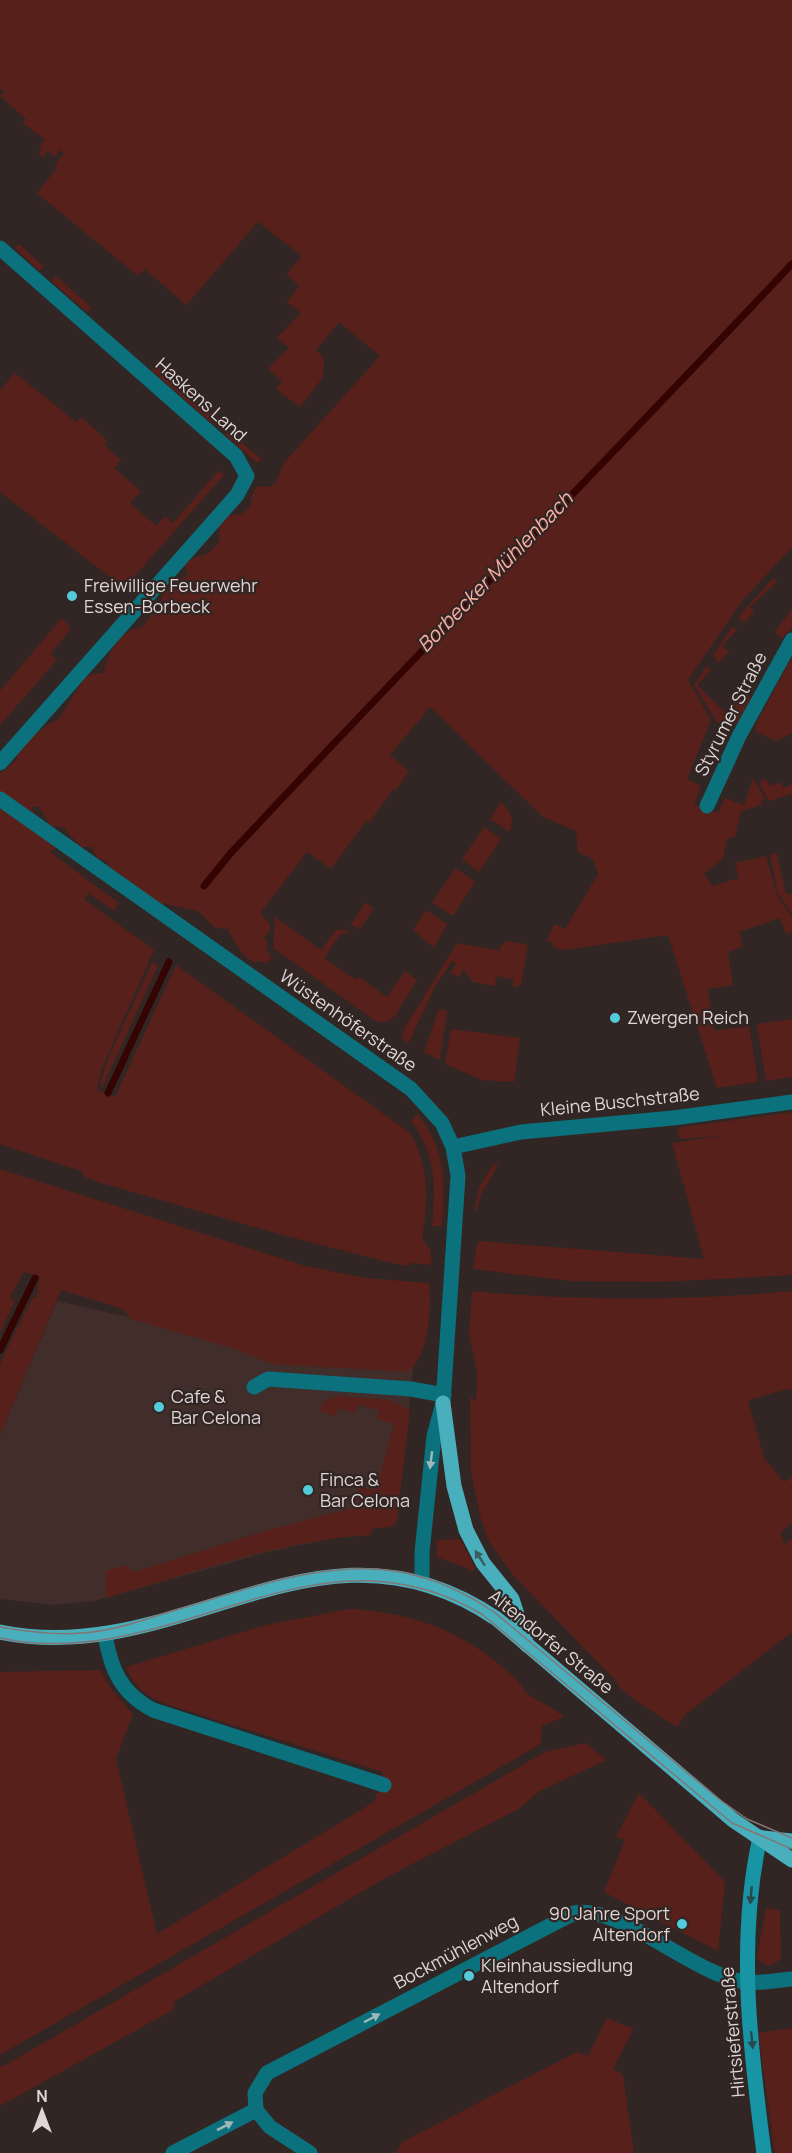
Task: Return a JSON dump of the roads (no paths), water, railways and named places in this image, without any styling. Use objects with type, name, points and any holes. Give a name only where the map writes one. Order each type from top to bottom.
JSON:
[{"type":"main road","points":[[444,1399],[454,1486],[466,1530],[483,1563],[512,1599],[527,1645]]},
{"type":"main road","name":"Altendorfer Straße","points":[[0,1632],[56,1639],[105,1635],[294,1582],[332,1575],[371,1574],[422,1581],[482,1608],[734,1820],[792,1860]]},
{"type":"main road","name":"Altendorfer Straße","points":[[760,1837],[792,1841]]},
{"type":"main road","name":"Hirtsieferstraße","points":[[760,1837],[750,1897],[746,1982],[764,2153]]},
{"type":"street","name":"Haskens Land","points":[[0,248],[236,456],[247,476],[237,495],[0,763]]},
{"type":"street","name":"Styrumer Straße","points":[[707,806],[739,736],[792,640]]},
{"type":"street","name":"Wüstenhöferstraße","points":[[0,799],[411,1089],[435,1113],[453,1148],[458,1167],[444,1399],[434,1436],[422,1552],[422,1581]]},
{"type":"street","name":"Kleine Buschstraße","points":[[453,1148],[514,1132],[673,1118],[792,1102]]},
{"type":"street","points":[[254,1387],[268,1379],[400,1388],[444,1399]]},
{"type":"street","points":[[105,1635],[115,1676],[139,1703],[153,1710],[384,1785]]},
{"type":"street","name":"Bockmühlenweg","points":[[256,2110],[255,2093],[267,2073],[574,1913],[596,1911],[712,1971],[746,1982],[792,1979]]},
{"type":"street","points":[[173,2153],[256,2110],[270,2127],[310,2153]]},
{"type":"waterway","name":"Borbecker Mühlenbach","points":[[204,886],[230,854],[792,264]]},
{"type":"waterway","name":"Borbecker Mühlenbach","points":[[108,1093],[169,962]]},
{"type":"waterway","name":"Borbecker Mühlenbach","points":[[0,1350],[35,1278]]},
{"type":"tram line","points":[[0,1627],[52,1633],[92,1632],[128,1625],[292,1577],[332,1570],[372,1569],[412,1574],[452,1588],[494,1612],[720,1800],[747,1819],[792,1838]]},
{"type":"tram line","points":[[0,1638],[64,1643],[125,1636],[302,1587],[361,1581],[421,1588],[483,1615],[732,1823],[792,1849]]},
{"type":"place","name":"Freiwillige Feuerwehr Essen-Borbeck","points":[[72,596]]},
{"type":"place","name":"Zwergen Reich","points":[[615,1018]]},
{"type":"place","name":"Cafe & Bar Celona","points":[[159,1407]]},
{"type":"place","name":"Finca & Bar Celona","points":[[308,1490]]},
{"type":"place","name":"90 Jahre Sport Altendorf","points":[[682,1924]]},
{"type":"place","name":"Kleinhaussiedlung Altendorf","points":[[469,1976]]}]
